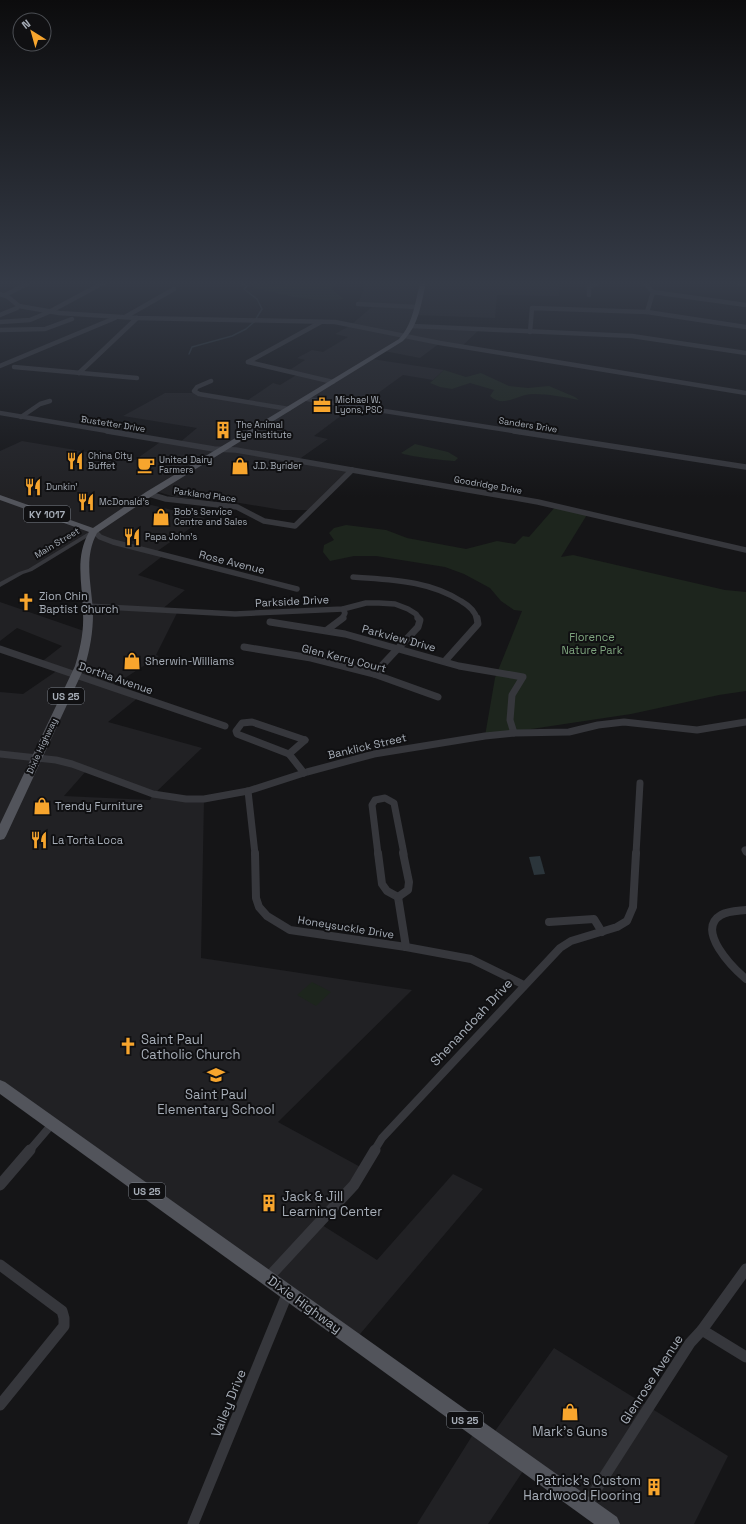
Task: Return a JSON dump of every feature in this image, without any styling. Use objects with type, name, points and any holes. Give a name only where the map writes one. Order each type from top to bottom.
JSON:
[{"type":"main road","points":[[94,531],[149,494],[289,410],[377,354]]},
{"type":"main road","name":"KY 1017","points":[[0,497],[94,531]]},
{"type":"main road","name":"Dixie Highway","points":[[0,836],[4,820],[37,758],[80,666],[87,639],[87,606],[83,562],[87,544],[94,531]]},
{"type":"main road","name":"Dixie Highway","points":[[0,1086],[610,1524]]},
{"type":"street","points":[[0,366],[28,354]]},
{"type":"street","points":[[79,373],[99,354]]},
{"type":"street","points":[[262,354],[248,362],[333,382]]},
{"type":"street","points":[[515,354],[746,392]]},
{"type":"street","points":[[14,367],[138,378]]},
{"type":"street","points":[[211,380],[197,388],[194,392],[289,410]]},
{"type":"street","name":"Sanders Drive","points":[[307,398],[746,467]]},
{"type":"street","points":[[22,417],[40,404],[50,401]]},
{"type":"street","name":"Bustetter Drive","points":[[0,413],[224,449]]},
{"type":"street","name":"Goodridge Drive","points":[[224,449],[538,502],[746,550]]},
{"type":"street","name":"Parkland Place","points":[[149,494],[166,498],[237,508],[264,521],[295,526],[352,470]]},
{"type":"street","name":"Main Street","points":[[0,585],[21,573],[30,570],[94,531]]},
{"type":"street","name":"Rose Avenue","points":[[94,531],[100,537],[113,542],[297,589]]},
{"type":"street","name":"Main Street","points":[[0,590],[26,575],[30,570]]},
{"type":"street","points":[[353,577],[419,583],[446,592],[469,606],[478,617],[478,624],[445,661]]},
{"type":"street","name":"Parkside Drive","points":[[87,606],[235,614],[343,609],[379,602],[395,604],[412,611],[418,617],[420,623],[374,674]]},
{"type":"street","points":[[327,630],[343,618],[343,609]]},
{"type":"street","name":"Parkview Drive","points":[[270,622],[327,630],[471,668],[523,677],[512,695],[510,720],[514,733]]},
{"type":"street","name":"Glen Kerry Court","points":[[244,647],[311,658],[374,674],[438,697]]},
{"type":"street","name":"Dortha Avenue","points":[[0,649],[225,726]]},
{"type":"street","points":[[289,754],[305,740],[252,722],[242,723],[236,729],[237,734],[289,754],[304,773]]},
{"type":"street","name":"Banklick Street","points":[[0,754],[72,764],[135,788],[170,798],[186,799],[204,798],[248,791],[342,762],[399,749],[514,733],[569,732],[598,725],[624,722],[697,730],[746,722]]},
{"type":"street","name":"Shenandoah Drive","points":[[268,1278],[354,1185],[382,1138],[560,948],[571,941],[602,932],[627,921],[631,914],[640,783]]},
{"type":"street","name":"Honeysuckle Drive","points":[[248,791],[256,863],[256,898],[260,907],[267,916],[278,924],[290,930],[406,947],[471,959],[524,985]]},
{"type":"street","points":[[381,798],[389,799],[394,803],[409,882],[408,890],[398,897],[387,891],[382,884],[372,806],[375,800],[381,798]]},
{"type":"street","points":[[398,897],[406,947]]},
{"type":"street","points":[[746,910],[721,915],[713,926],[714,938],[720,950],[728,962],[746,979]]},
{"type":"street","points":[[549,922],[594,919],[602,932]]},
{"type":"street","points":[[0,1185],[53,1123]]},
{"type":"street","points":[[0,1265],[64,1314],[64,1326],[0,1405]]},
{"type":"street","name":"Glenrose Avenue","points":[[585,1507],[690,1343],[702,1330],[746,1269]]},
{"type":"street","name":"Valley Drive","points":[[193,1524],[288,1292]]},
{"type":"street","points":[[702,1330],[746,1357]]},
{"type":"shaded area","points":[[304,354],[379,354],[372,359],[444,370],[433,380],[403,375],[374,396],[381,398],[368,408],[354,406],[314,436],[328,439],[298,460],[352,470],[310,510],[282,510],[216,499],[214,501],[175,497],[155,491],[139,502],[205,518],[156,552],[164,555],[138,575],[185,590],[161,610],[178,611],[156,655],[159,656],[111,687],[139,697],[108,722],[202,748],[154,794],[204,799],[201,958],[412,990],[278,1122],[364,1169],[319,1223],[377,1260],[453,1174],[483,1189],[355,1340],[0,1086],[0,692],[23,694],[58,670],[40,663],[62,646],[17,628],[0,641],[0,602],[87,632],[89,538],[84,537],[0,585],[0,451],[22,441],[135,460],[163,440],[179,443],[197,428],[123,416],[165,393],[196,393],[245,402],[273,383],[280,385],[298,374],[288,371],[305,360],[297,358]],"holes":[[[87,770],[153,794],[150,800],[64,796]]]},
{"type":"shaded area","points":[[400,354],[425,354],[420,358]]},
{"type":"shaded area","points":[[540,856],[545,874],[534,875],[529,857]]},
{"type":"shaded area","points":[[554,1348],[728,1456],[694,1524],[610,1524],[527,1465],[488,1524],[417,1524],[477,1428],[490,1438]]},
{"type":"green space","points":[[444,370],[466,377],[481,373],[509,386],[528,388],[549,386],[579,400],[550,395],[533,394],[511,400],[500,401],[495,400],[490,396],[494,390],[470,383],[452,389],[440,387],[430,383]]},
{"type":"green space","points":[[415,444],[448,452],[458,458],[455,461],[451,461],[418,457],[401,453]]},
{"type":"green space","name":"Florence Nature Park","points":[[556,506],[588,513],[561,557],[573,555],[725,590],[746,592],[746,691],[719,695],[631,714],[485,736],[495,678],[522,611],[514,610],[501,601],[490,588],[464,574],[445,567],[376,556],[354,556],[330,561],[323,552],[324,545],[334,540],[329,533],[334,528],[346,525],[386,530],[407,538],[466,549],[497,541],[515,544],[523,536],[529,537]]},
{"type":"green space","points":[[312,982],[331,992],[316,1006],[297,995]]},
{"type":"place","name":"Michael W. Lyons, PSC","points":[[322,405]]},
{"type":"place","name":"The Animal Eye Institute","points":[[223,430]]},
{"type":"place","name":"China City Buffet","points":[[75,461]]},
{"type":"place","name":"United Dairy Farmers","points":[[146,465]]},
{"type":"place","name":"J.D. Byrider","points":[[240,466]]},
{"type":"place","name":"Dunkin'","points":[[33,487]]},
{"type":"place","name":"McDonald's","points":[[86,502]]},
{"type":"place","name":"Bob's Service Centre and Sales","points":[[161,517]]},
{"type":"place","name":"Papa John's","points":[[132,537]]},
{"type":"place","name":"Zion Chin Baptist Church","points":[[26,602]]},
{"type":"place","name":"Sherwin-Williams","points":[[132,661]]},
{"type":"place","name":"Trendy Furniture","points":[[42,806]]},
{"type":"place","name":"La Torta Loca","points":[[39,840]]},
{"type":"place","name":"Saint Paul Catholic Church","points":[[128,1046]]},
{"type":"place","name":"Saint Paul Elementary School","points":[[216,1075]]},
{"type":"place","name":"Jack & Jill Learning Center","points":[[269,1203]]},
{"type":"place","name":"Mark’s Guns","points":[[570,1412]]},
{"type":"place","name":"Patrick’s Custom Hardwood Flooring","points":[[654,1487]]}]
